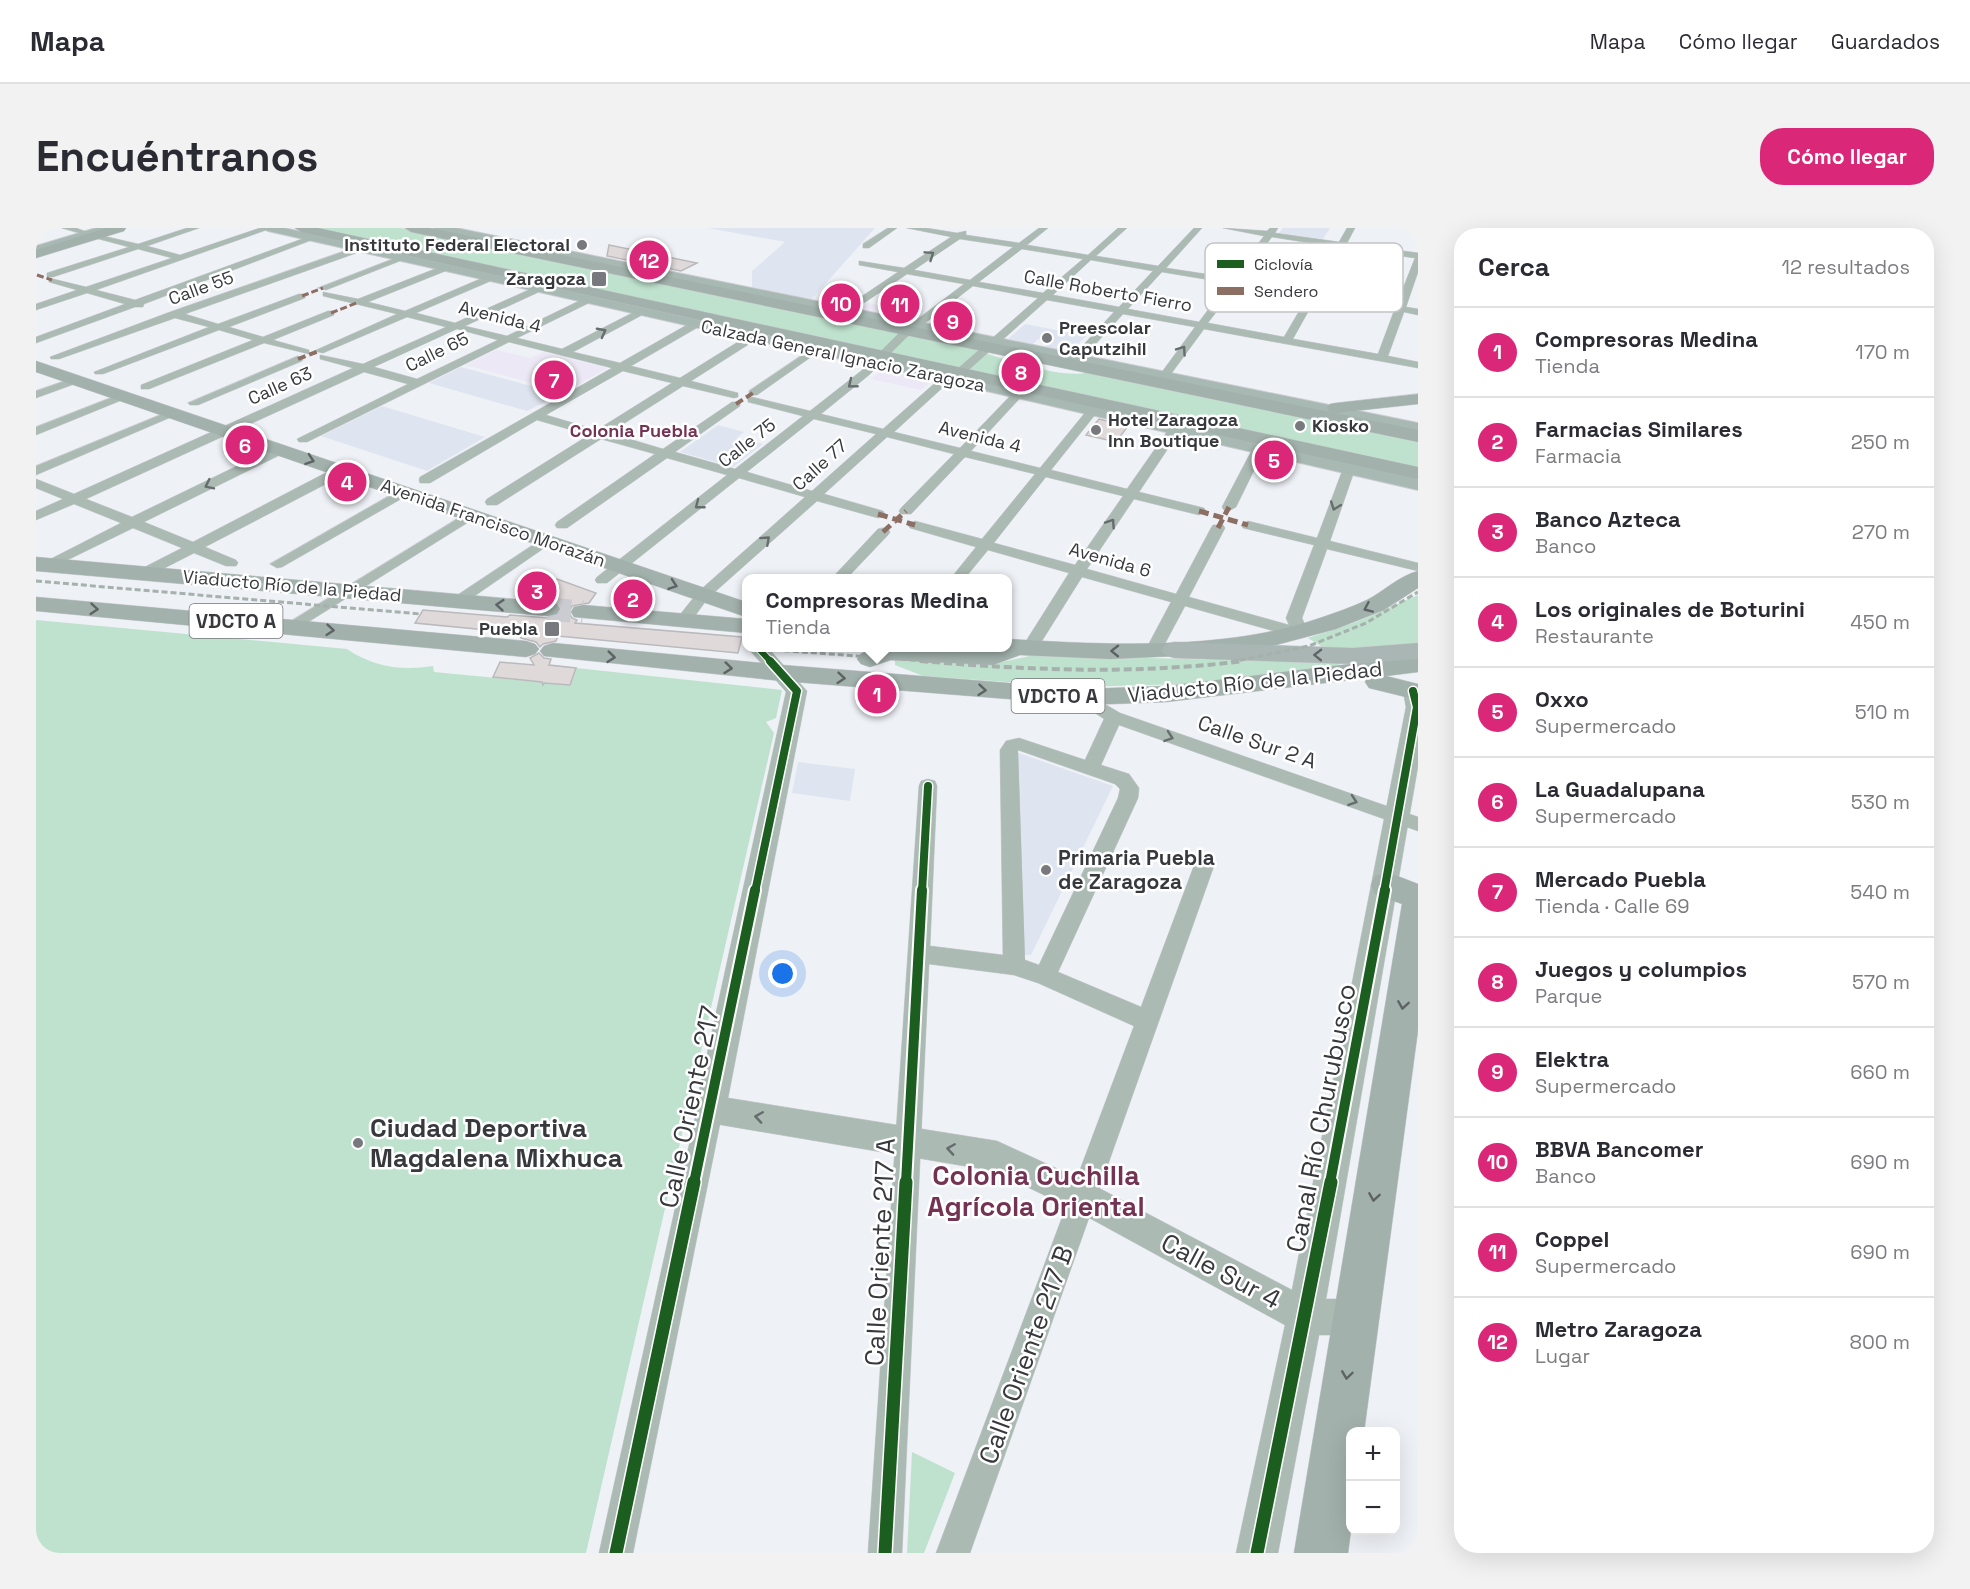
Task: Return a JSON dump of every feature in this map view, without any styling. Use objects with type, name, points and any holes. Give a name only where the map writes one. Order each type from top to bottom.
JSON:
[{"type":"highway","points":[[1164,650],[1353,656],[1418,651]]},
{"type":"main road","points":[[36,252],[120,228]]},
{"type":"main road","points":[[36,252],[99,231],[126,228]]},
{"type":"main road","name":"Calzada General Ignacio Zaragoza","points":[[268,228],[307,231],[416,254],[954,375],[1418,473]]},
{"type":"main road","name":"Calzada General Ignacio Zaragoza","points":[[411,228],[687,285],[708,285],[846,311],[915,328]]},
{"type":"main road","name":"Calzada General Ignacio Zaragoza","points":[[439,228],[1418,436]]},
{"type":"main road","name":"Calzada General Ignacio Zaragoza","points":[[307,231],[359,249],[401,259],[814,350],[881,359]]},
{"type":"main road","points":[[416,254],[411,247],[416,242],[457,237]]},
{"type":"main road","name":"Calzada General Ignacio Zaragoza","points":[[992,344],[1077,357],[1418,428]]},
{"type":"main road","name":"Avenida Francisco Morazán","points":[[42,358],[99,372],[512,509]]},
{"type":"main road","name":"Avenida Francisco Morazán","points":[[42,358],[76,380],[703,595],[742,625]]},
{"type":"main road","name":"Calzada General Ignacio Zaragoza","points":[[954,375],[1018,394],[1418,484]]},
{"type":"main road","points":[[1265,404],[1320,408],[1367,406],[1418,399]]},
{"type":"main road","name":"Avenida Francisco Morazán","points":[[542,519],[589,534]]},
{"type":"main road","name":"Avenida Francisco Morazán","points":[[619,544],[660,558]]},
{"type":"main road","name":"Viaducto Río de la Piedad","points":[[41,564],[548,609]]},
{"type":"main road","points":[[712,575],[742,585]]},
{"type":"main road","name":"Viaducto Río de la Piedad","points":[[1018,648],[1164,650],[1248,642],[1297,632],[1376,604],[1418,579]]},
{"type":"main road","name":"Viaducto Río de la Piedad","points":[[36,604],[526,649]]},
{"type":"main road","points":[[583,612],[742,625]]},
{"type":"main road","name":"Viaducto Río de la Piedad","points":[[553,651],[782,673],[1084,697],[1143,696],[1418,664]]},
{"type":"main road","points":[[854,652],[923,685]]},
{"type":"main road","name":"Viaducto Río de la Piedad","points":[[870,659],[880,653],[891,652],[993,657],[1007,652]]},
{"type":"main road","points":[[1192,691],[1259,696],[1378,682],[1416,687]]},
{"type":"main road","points":[[1402,895],[1418,897]]},
{"type":"main road","name":"Canal Río Churubusco","points":[[1321,1553],[1355,1317],[1402,895]]},
{"type":"street","points":[[66,228],[99,231],[138,246],[299,289],[219,327],[99,372]]},
{"type":"street","points":[[194,404],[302,356],[264,340],[88,290],[51,277],[195,228]]},
{"type":"street","points":[[36,308],[268,228]]},
{"type":"street","points":[[866,246],[893,228]]},
{"type":"street","points":[[910,228],[1205,276]]},
{"type":"street","points":[[846,311],[969,228]]},
{"type":"street","name":"Calle 75","points":[[602,580],[814,415],[881,359],[892,346],[1044,228]]},
{"type":"street","name":"Calle 77","points":[[683,621],[703,595],[712,575],[815,496],[1123,228]]},
{"type":"street","points":[[1077,357],[1198,228]]},
{"type":"street","points":[[1227,228],[1271,231],[1332,243]]},
{"type":"street","points":[[1343,243],[1351,228]]},
{"type":"street","points":[[1412,228],[1418,233]]},
{"type":"street","points":[[36,340],[228,270],[307,231]]},
{"type":"street","points":[[1262,243],[1271,231]]},
{"type":"street","name":"Calle 55","points":[[42,358],[175,315],[359,249]]},
{"type":"street","points":[[1403,254],[1418,256]]},
{"type":"street","name":"Avenida 4","points":[[401,259],[324,291],[406,314],[681,382],[735,400],[666,454]]},
{"type":"street","points":[[1403,297],[1418,260]]},
{"type":"street","name":"Calle Roberto Fierro","points":[[862,263],[1418,365]]},
{"type":"street","points":[[359,302],[445,268]]},
{"type":"street","points":[[418,383],[321,354],[490,278]]},
{"type":"street","name":"Calle 63","points":[[36,516],[538,289]]},
{"type":"street","name":"Calle 65","points":[[303,440],[588,300]]},
{"type":"street","points":[[1403,310],[1418,312]]},
{"type":"street","points":[[563,353],[641,312]]},
{"type":"street","points":[[1164,376],[1210,312]]},
{"type":"street","points":[[1287,341],[1303,312]]},
{"type":"street","points":[[1382,358],[1397,312]]},
{"type":"street","points":[[145,387],[332,313]]},
{"type":"street","points":[[425,480],[696,324]]},
{"type":"street","points":[[492,502],[753,337]]},
{"type":"street","name":"Avenida 4","points":[[814,350],[752,396],[814,415],[1198,511]]},
{"type":"street","points":[[36,395],[76,380]]},
{"type":"street","points":[[906,511],[1018,394]]},
{"type":"street","points":[[36,431],[123,396]]},
{"type":"street","points":[[962,574],[1092,411]]},
{"type":"street","points":[[36,471],[172,413]]},
{"type":"street","points":[[535,416],[878,514]]},
{"type":"street","points":[[1018,648],[1078,571],[1174,429]]},
{"type":"street","points":[[1229,507],[1258,448]]},
{"type":"street","points":[[41,564],[280,450]]},
{"type":"street","points":[[562,525],[666,454]]},
{"type":"street","points":[[1297,632],[1294,618],[1349,469]]},
{"type":"street","points":[[144,573],[340,471]]},
{"type":"street","points":[[36,483],[231,563]]},
{"type":"street","points":[[277,564],[403,492]]},
{"type":"street","points":[[291,626],[470,515]]},
{"type":"street","name":"Avenida 6","points":[[915,525],[1297,632]]},
{"type":"street","points":[[1248,525],[1418,567]]},
{"type":"street","points":[[1164,650],[1180,600],[1218,528]]},
{"type":"street","points":[[844,574],[883,532]]},
{"type":"street","points":[[458,601],[545,541]]},
{"type":"street","points":[[762,652],[782,673]]},
{"type":"street","name":"Calle Oriente 217","points":[[616,1553],[797,691],[782,673]]},
{"type":"street","name":"Canal Río Churubusco","points":[[1257,1553],[1306,1317],[1402,895],[1417,707],[1416,687]]},
{"type":"street","name":"Calle Sur 2 A","points":[[1084,697],[1114,717],[1408,821]]},
{"type":"street","points":[[1090,768],[1114,717]]},
{"type":"street","points":[[1014,966],[1010,746],[1024,745],[1126,782],[1130,788],[1130,794],[1045,976]]},
{"type":"street","name":"Calle Oriente 217 A","points":[[885,1553],[928,786]]},
{"type":"street","name":"Calle Oriente 217 B","points":[[953,1553],[1085,1197],[1205,862]]},
{"type":"street","points":[[918,954],[1014,966],[1045,976],[1147,1021]]},
{"type":"street","name":"Calle Sur 4","points":[[710,1109],[997,1156],[1085,1197],[1306,1317],[1355,1317]]},
{"type":"shaded area","points":[[708,228],[875,228],[811,300],[752,288],[752,271],[785,242]]},
{"type":"shaded area","points":[[1283,228],[1330,228],[1323,239],[1279,233]]},
{"type":"shaded area","points":[[868,303],[922,314],[914,320],[858,309]]},
{"type":"shaded area","name":"Preescolar Caputzihil","points":[[1025,324],[1086,336],[1071,352],[1045,347],[1050,342],[1038,339],[1033,344],[1008,339]]},
{"type":"shaded area","points":[[496,350],[531,358],[543,352],[607,368],[565,392],[466,365]]},
{"type":"shaded area","points":[[461,367],[561,394],[527,411],[429,383]]},
{"type":"shaded area","points":[[882,369],[932,381],[921,390],[871,379]]},
{"type":"shaded area","points":[[382,406],[485,437],[427,471],[321,436]]},
{"type":"shaded area","points":[[718,425],[744,432],[737,438],[763,444],[733,467],[680,452]]},
{"type":"shaded area","name":"Primaria Puebla de Zaragoza","points":[[1016,752],[1113,786],[1031,955],[1023,955]]},
{"type":"shaded area","points":[[798,762],[855,769],[850,801],[792,793]]},
{"type":"green space","points":[[306,228],[401,228],[964,345],[990,355],[1045,370],[1077,374],[1088,372],[1418,441],[1418,469]]},
{"type":"green space","points":[[1418,595],[1418,647],[1324,648],[1308,638],[1356,622]]},
{"type":"green space","name":"Ciudad Deportiva Magdalena Mixhuca","points":[[36,620],[347,649],[377,664],[399,668],[433,666],[434,672],[570,685],[576,668],[782,690],[776,718],[766,722],[774,733],[586,1553],[36,1553]]},
{"type":"green space","points":[[1034,655],[1337,663],[1343,667],[1185,684],[1079,687],[923,676],[895,665],[895,659],[1002,662]]},
{"type":"green space","points":[[912,1452],[955,1473],[924,1553],[907,1553]]},
{"type":"building","points":[[609,245],[697,263],[681,271],[607,256]]},
{"type":"building","points":[[946,313],[969,317],[956,327],[934,323]]},
{"type":"building","name":"Hotel Zaragoza Inn Boutique","points":[[1099,419],[1128,426],[1116,442],[1086,435]]},
{"type":"building","points":[[557,579],[596,593],[589,603],[572,606],[569,613],[577,620],[575,623],[742,637],[738,653],[558,636],[556,641],[540,647],[536,642],[521,638],[518,633],[415,623],[423,610],[507,617],[510,615],[548,618],[557,616],[562,610],[557,602],[531,598]]},
{"type":"building","points":[[539,653],[544,658],[551,659],[549,665],[576,668],[570,685],[544,683],[543,685],[542,682],[493,677],[500,662],[534,665],[530,658]]},
{"type":"tunnel","points":[[548,609],[583,612]]},
{"type":"railway","points":[[36,581],[420,614]]},
{"type":"railway","points":[[1231,662],[1309,646],[1366,623],[1418,592]]},
{"type":"railway","points":[[803,652],[939,662]]},
{"type":"railway","points":[[920,661],[1082,670],[1162,668],[1243,661]]},
{"type":"marked path","points":[[37,275],[52,280]]},
{"type":"marked path","points":[[302,296],[323,288]]},
{"type":"marked path","points":[[331,313],[359,302]]},
{"type":"marked path","points":[[298,359],[319,351]]},
{"type":"marked path","points":[[736,404],[753,393]]},
{"type":"marked path","points":[[1218,528],[1229,507]]},
{"type":"marked path","points":[[883,532],[906,511]]},
{"type":"marked path","points":[[1199,511],[1248,525]]},
{"type":"marked path","points":[[878,514],[915,525]]},
{"type":"cycle path","points":[[616,1553],[797,691],[762,652]]},
{"type":"cycle path","points":[[1257,1553],[1320,1236],[1379,919],[1417,707],[1413,691]]},
{"type":"cycle path","points":[[885,1553],[928,786]]},
{"type":"place","name":"Instituto Federal Electoral","points":[[582,245]]},
{"type":"place","name":"Metro Zaragoza","points":[[649,260]]},
{"type":"place","name":"Zaragoza","points":[[599,279]]},
{"type":"place","name":"BBVA Bancomer","points":[[841,303]]},
{"type":"place","name":"Coppel","points":[[900,304]]},
{"type":"place","name":"Elektra","points":[[953,321]]},
{"type":"place","name":"Preescolar Caputzihil","points":[[1047,338]]},
{"type":"place","name":"Juegos y columpios","points":[[1021,372]]},
{"type":"place","name":"Mercado Puebla","points":[[554,380]]},
{"type":"place","name":"Kiosko","points":[[1300,426]]},
{"type":"place","name":"Hotel Zaragoza Inn Boutique","points":[[1096,430]]},
{"type":"place","name":"La Guadalupana","points":[[245,445]]},
{"type":"place","name":"Oxxo","points":[[1274,460]]},
{"type":"place","name":"Los originales de Boturini","points":[[347,482]]},
{"type":"place","name":"Banco Azteca","points":[[537,591]]},
{"type":"place","name":"Farmacias Similares","points":[[633,599]]},
{"type":"place","name":"Puebla","points":[[552,629]]},
{"type":"place","name":"Compresoras Medina","points":[[877,694]]},
{"type":"place","name":"Primaria Puebla de Zaragoza","points":[[1046,870]]},
{"type":"place","name":"Ciudad Deportiva Magdalena Mixhuca","points":[[358,1143]]},
{"type":"district","name":"Colonia Puebla","points":[[634,431]]},
{"type":"district","name":"Colonia Cuchilla Agrícola Oriental","points":[[1036,1192]]}]
